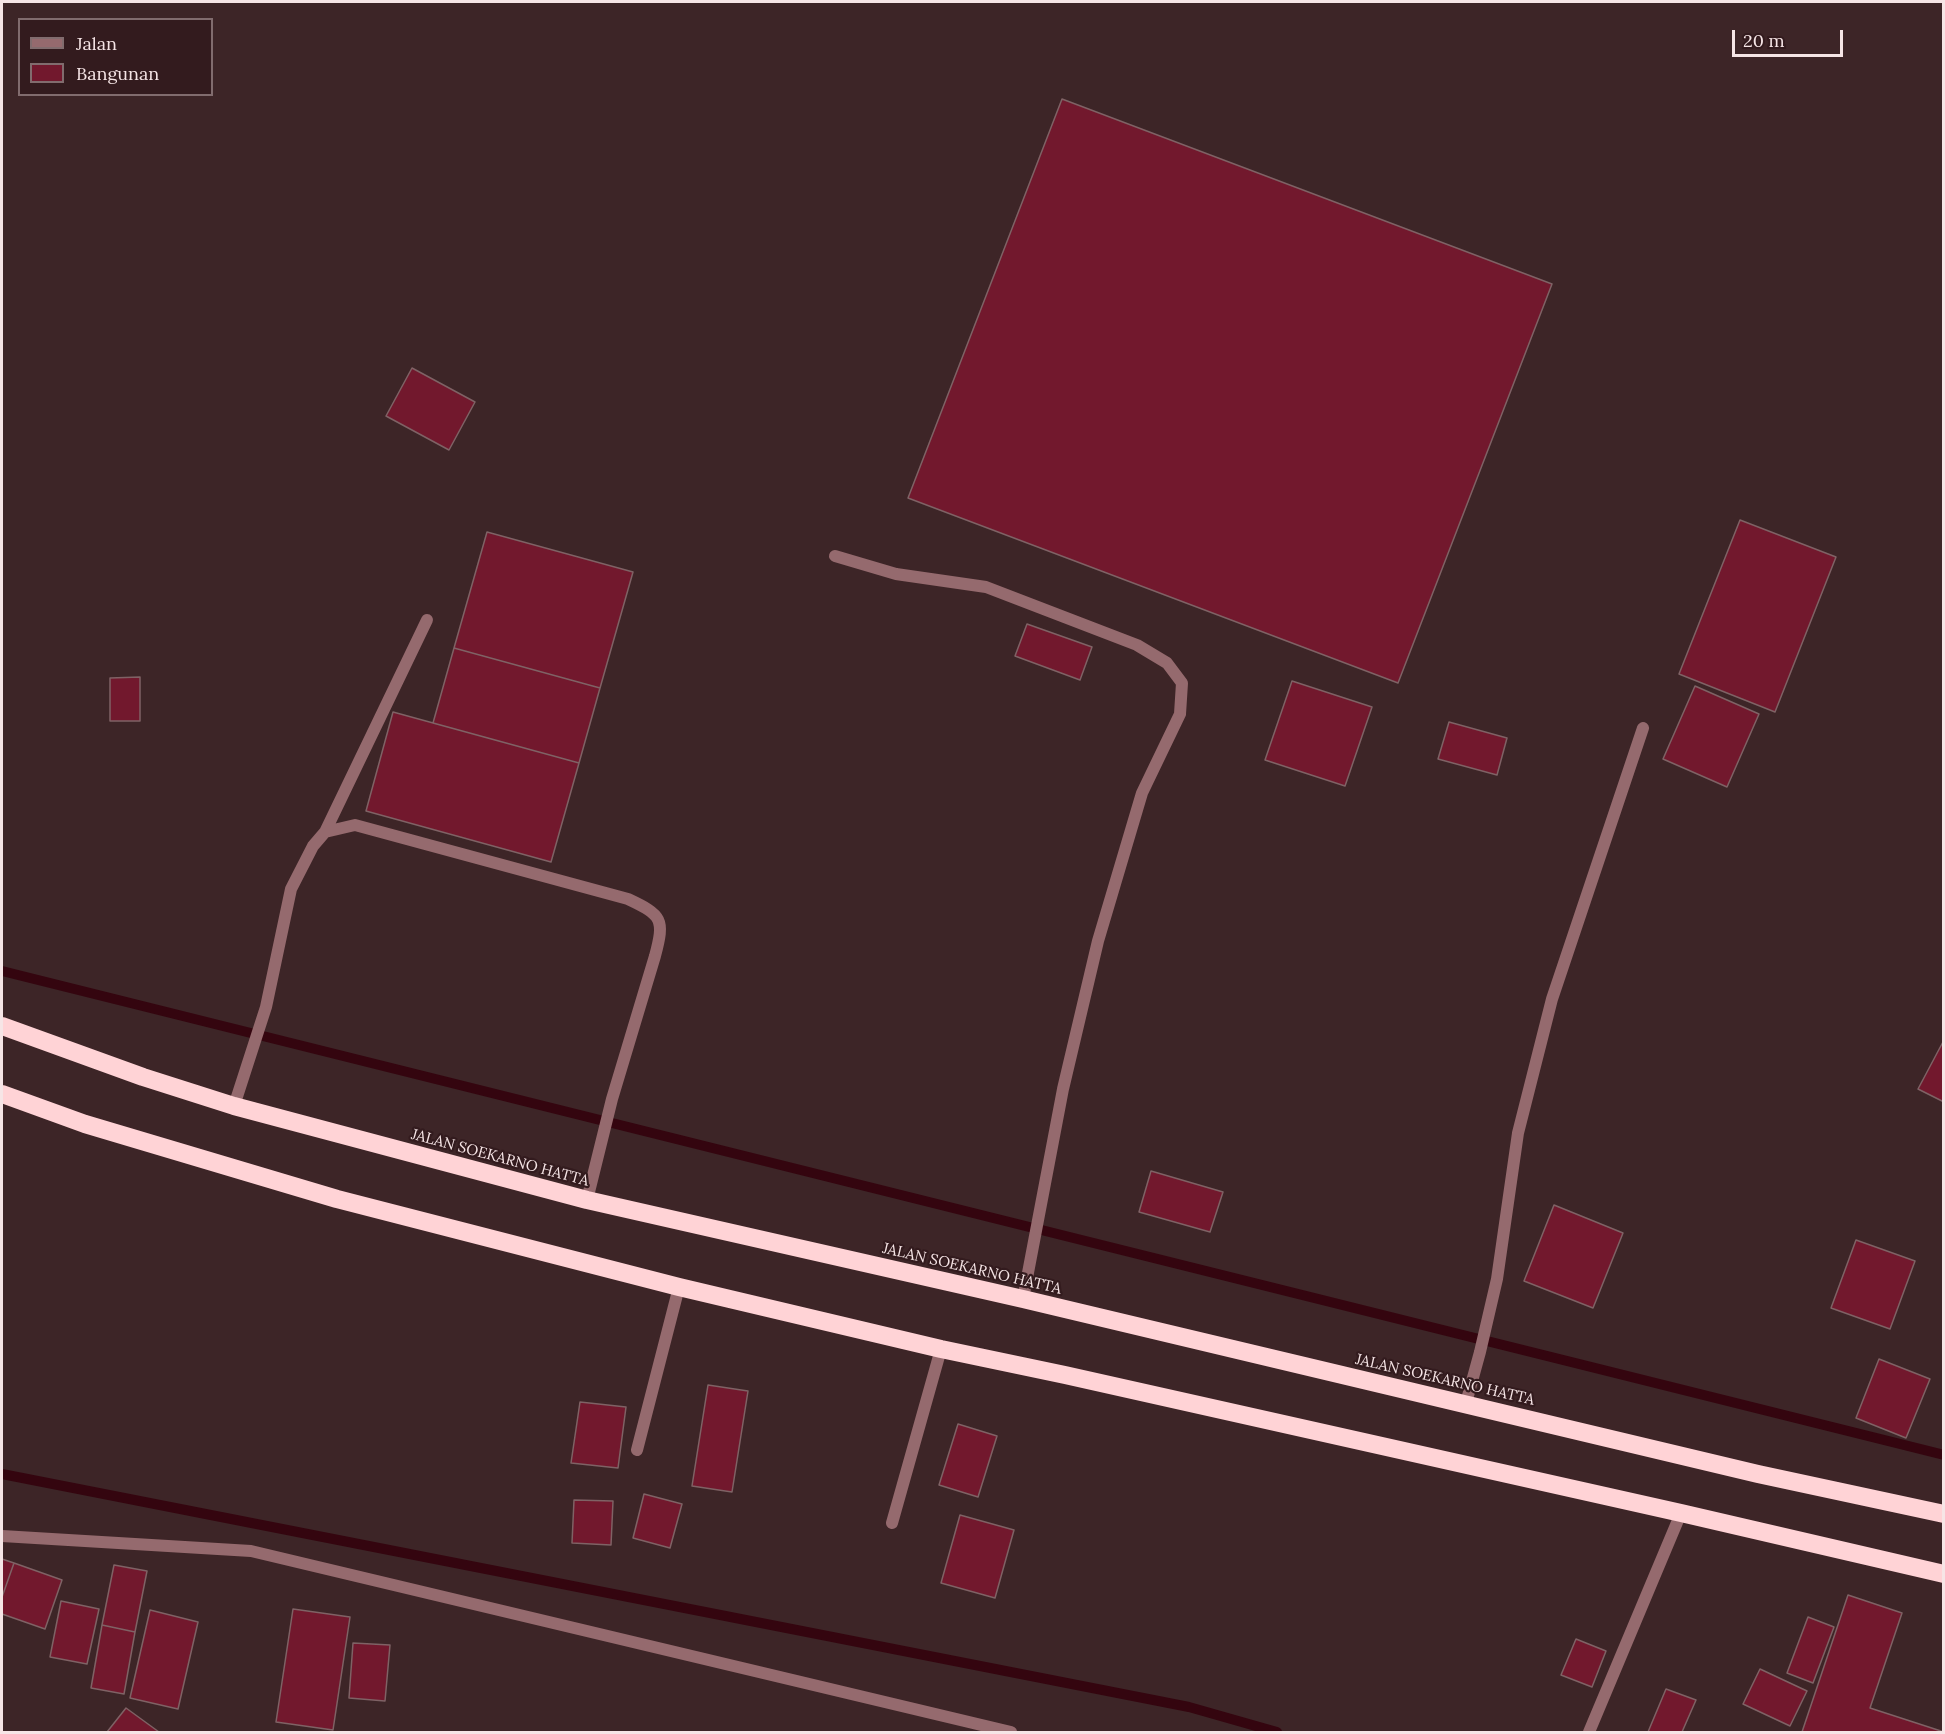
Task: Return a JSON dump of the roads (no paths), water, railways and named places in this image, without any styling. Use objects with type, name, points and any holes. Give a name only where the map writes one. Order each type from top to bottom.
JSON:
[{"type":"highway","name":"JALAN SOEKARNO HATTA","points":[[2,1026],[142,1077],[234,1106],[587,1200],[1023,1299],[1758,1474],[1944,1514]]},
{"type":"highway","points":[[2,1094],[85,1124],[337,1199],[679,1287],[941,1349],[1077,1377],[1944,1574]]},
{"type":"street","points":[[835,556],[896,574],[986,587],[1137,645],[1167,663],[1182,683],[1180,714],[1142,793],[1098,940],[1063,1089],[1023,1299]]},
{"type":"street","points":[[234,1106],[266,1008],[291,889],[313,846],[325,831],[427,620]]},
{"type":"street","points":[[1466,1403],[1497,1279],[1518,1133],[1552,999],[1643,728]]},
{"type":"street","points":[[325,831],[355,825],[628,899],[652,911],[659,920],[661,932],[612,1100],[587,1200]]},
{"type":"street","points":[[637,1450],[679,1287]]},
{"type":"street","points":[[892,1523],[941,1349]]},
{"type":"street","points":[[1589,1732],[1681,1513]]},
{"type":"street","points":[[2,1536],[251,1551],[1011,1732]]},
{"type":"waterway","points":[[2,971],[1944,1455]]},
{"type":"waterway","points":[[2,1474],[1189,1707],[1277,1732]]}]
